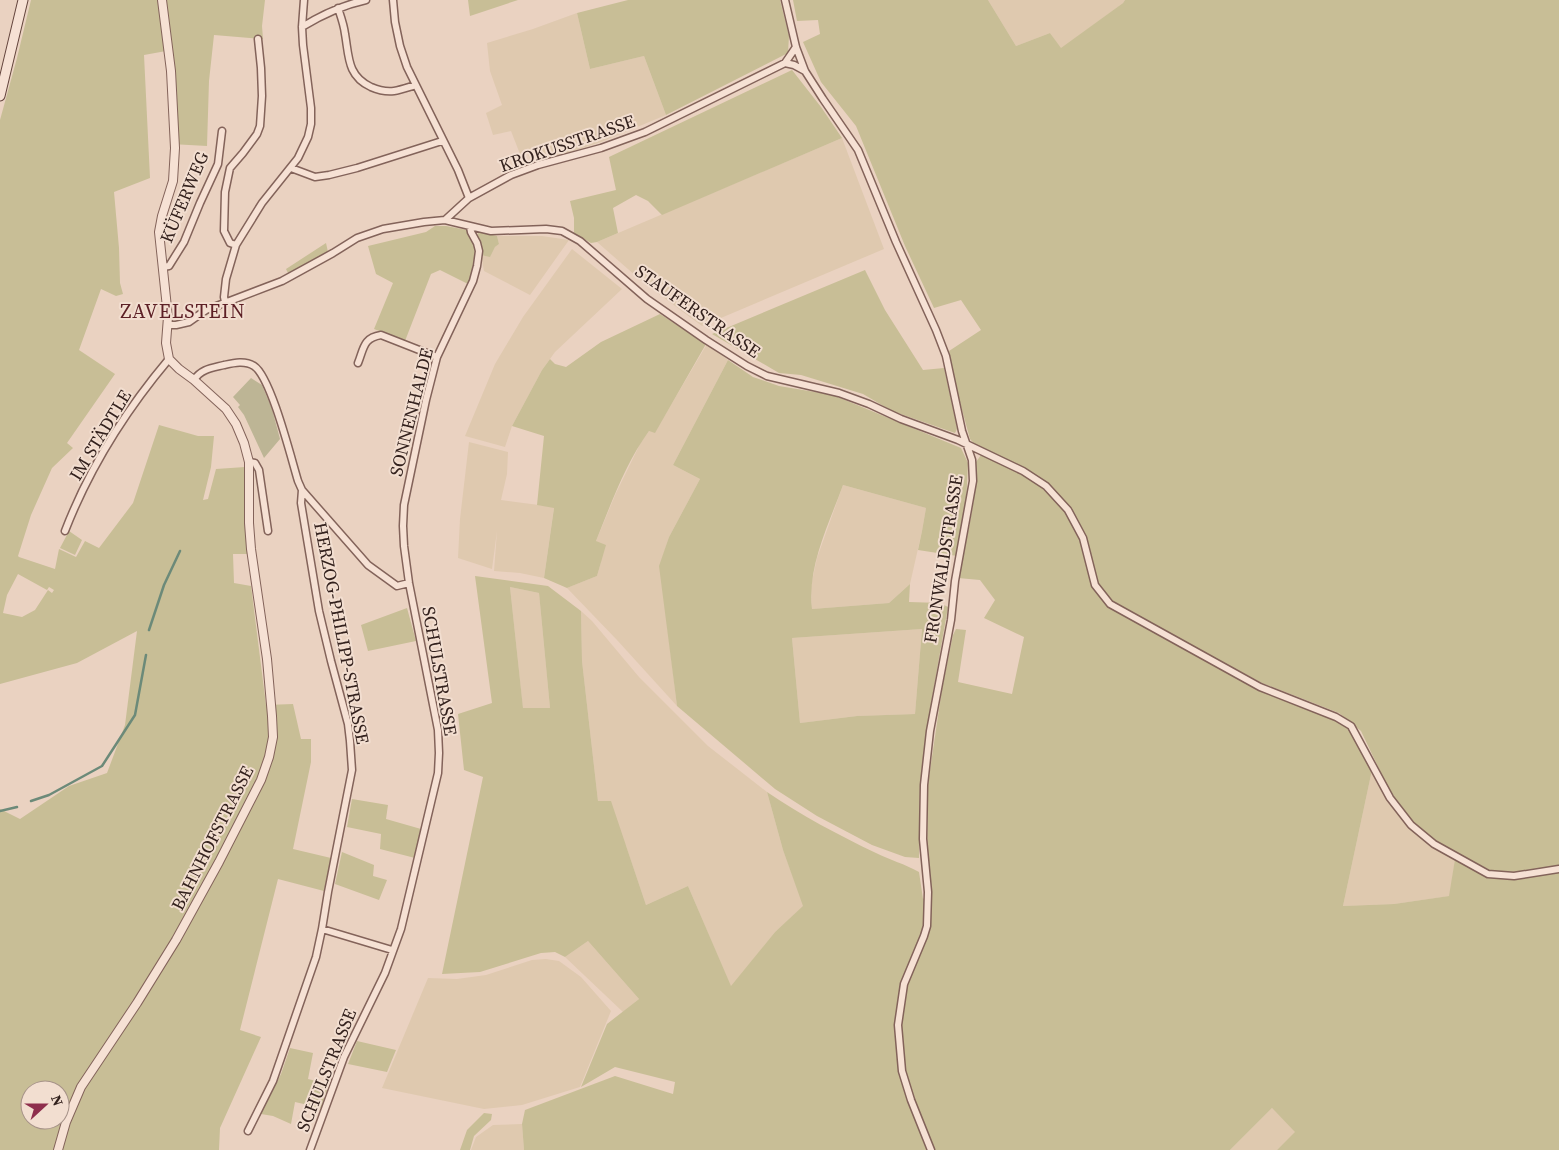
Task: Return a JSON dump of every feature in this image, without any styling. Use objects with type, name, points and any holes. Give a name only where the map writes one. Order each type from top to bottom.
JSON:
[{"type":"main road","points":[[0,96],[23,0]]},
{"type":"street","points":[[162,0],[171,71],[175,165],[173,181],[159,232],[168,325],[166,343],[169,359]]},
{"type":"street","points":[[225,302],[226,279],[236,245],[262,203],[291,168],[304,147],[311,124],[302,26],[304,0]]},
{"type":"street","points":[[302,26],[338,8],[366,0]]},
{"type":"street","points":[[393,0],[400,46],[407,67],[458,170],[469,198]]},
{"type":"street","name":"FRONWALDSTRASSE","points":[[785,0],[796,47],[805,71],[858,150],[896,242],[936,330],[946,356],[962,431],[972,460],[973,480],[955,581],[951,620],[930,732],[924,785],[923,839],[928,892],[926,926],[924,936],[904,984],[898,1025],[902,1071],[911,1100],[931,1150]]},
{"type":"street","points":[[338,8],[351,67],[363,83],[384,91],[394,91],[416,85]]},
{"type":"street","points":[[236,245],[230,243],[224,231],[225,192],[230,168],[257,134],[260,126],[262,68],[258,39]]},
{"type":"street","name":"KROKUSSTRASSE","points":[[445,220],[469,198],[511,175],[538,165],[601,148],[645,132],[785,63],[796,47]]},
{"type":"street","points":[[785,63],[805,71]]},
{"type":"street","name":"KÜFERWEG","points":[[163,268],[169,266],[184,242],[218,164],[222,131]]},
{"type":"street","points":[[291,168],[315,177],[329,175],[442,141]]},
{"type":"street","points":[[218,164],[230,168]]},
{"type":"street","points":[[168,325],[189,322],[206,310],[297,274],[357,238],[383,229],[445,220]]},
{"type":"street","name":"STAUFERSTRASSE","points":[[445,220],[491,231],[546,229],[562,231],[580,241],[647,298],[706,340],[767,376],[839,393],[869,404],[967,445],[1023,471],[1046,486],[1068,510],[1083,538],[1096,585],[1110,604],[1260,687],[1336,717],[1351,726],[1390,798],[1411,825],[1434,844],[1488,874],[1514,876],[1559,870]]},
{"type":"street","name":"SONNENHALDE","points":[[409,583],[404,546],[404,505],[437,357],[473,281],[477,266],[479,251],[470,227]]},
{"type":"street","points":[[358,363],[366,341],[372,336],[381,335],[437,357]]},
{"type":"street","name":"BAHNHOFSTRASSE","points":[[58,1150],[66,1122],[81,1087],[176,940],[219,862],[257,789],[269,757],[273,737],[267,659],[251,549],[249,462],[240,434],[228,412],[169,359]]},
{"type":"street","name":"IM STÄDTLE","points":[[65,531],[83,490],[103,453],[138,400],[169,359]]},
{"type":"street","points":[[194,380],[198,374],[212,368],[233,363],[248,363],[259,370],[277,410],[302,490],[368,565],[397,586],[409,583]]},
{"type":"street","points":[[249,462],[256,463],[259,470],[268,531]]},
{"type":"street","name":"HERZOG-PHILIPP-STRASSE","points":[[248,1131],[273,1081],[316,957],[352,770],[348,724],[319,611],[301,503],[302,490]]},
{"type":"street","name":"SCHULSTRASSE","points":[[310,1150],[344,1057],[385,973],[401,929],[426,828],[438,766],[438,730],[409,583]]},
{"type":"street","points":[[322,929],[392,950]]},
{"type":"shaded area","points":[[31,0],[265,0],[262,26],[263,39],[214,35],[209,81],[207,146],[171,144],[166,51],[144,55],[150,178],[114,192],[120,283],[123,294],[116,296],[101,289],[79,350],[115,374],[67,443],[73,448],[52,468],[31,515],[18,556],[55,569],[59,549],[76,557],[85,541],[99,548],[133,503],[159,425],[198,436],[214,436],[211,467],[203,500],[208,499],[216,469],[245,467],[247,554],[233,554],[234,583],[251,586],[266,705],[293,704],[301,739],[311,739],[311,762],[293,849],[331,858],[324,891],[278,879],[240,1030],[261,1037],[220,1128],[219,1150],[0,1150],[0,809],[20,819],[69,786],[107,773],[125,725],[137,631],[77,663],[0,684],[0,120]],"holes":[[[18,574],[47,590],[49,587],[54,590],[52,593],[48,590],[35,610],[22,617],[3,613],[7,595]]]},
{"type":"shaded area","points":[[468,0],[518,0],[470,16]]},
{"type":"shaded area","points":[[628,0],[780,0],[789,36],[788,53],[666,115],[644,56],[590,69],[577,13]]},
{"type":"shaded area","points":[[793,0],[988,0],[1016,46],[1050,33],[1061,48],[1125,0],[1559,0],[1559,1150],[1277,1150],[1295,1132],[1272,1108],[1230,1150],[524,1150],[522,1124],[525,1110],[615,1076],[673,1094],[675,1082],[615,1067],[581,1087],[607,1024],[639,999],[588,941],[565,957],[555,952],[541,953],[480,972],[442,974],[483,777],[464,770],[458,714],[492,703],[475,576],[548,586],[581,611],[582,661],[598,801],[611,801],[646,905],[688,886],[731,986],[775,932],[803,906],[783,850],[767,792],[834,832],[919,872],[923,899],[932,890],[927,860],[928,784],[942,689],[953,635],[956,629],[966,630],[958,682],[1012,694],[1024,637],[984,618],[995,600],[980,580],[958,578],[973,506],[976,462],[981,455],[1045,487],[1072,522],[1073,511],[1049,484],[1028,470],[977,447],[970,439],[949,351],[981,330],[961,300],[934,308],[905,246],[856,126],[821,82],[803,42],[820,34],[818,20],[797,21]],"holes":[[[510,587],[539,593],[550,708],[523,708]],[[1161,629],[1262,683],[1339,713],[1361,731],[1391,794],[1412,821],[1435,843],[1488,869],[1489,875],[1479,873],[1455,859],[1449,896],[1394,904],[1343,906],[1372,770],[1354,734],[1347,726],[1333,719],[1256,689]]]},
{"type":"shaded area","points":[[988,0],[1125,0],[1061,49],[1050,33],[1016,46]]},
{"type":"shaded area","points":[[577,13],[590,69],[644,56],[666,115],[601,142],[532,164],[527,152],[520,154],[511,131],[493,135],[486,113],[502,105],[490,71],[487,43]]},
{"type":"shaded area","points":[[792,70],[842,138],[662,215],[648,201],[636,195],[613,208],[618,233],[597,242],[591,243],[574,233],[574,218],[570,201],[616,190],[609,157]]},
{"type":"shaded area","points":[[842,138],[884,249],[702,326],[644,283],[597,242]]},
{"type":"shaded area","points":[[435,226],[467,230],[474,240],[477,261],[468,284],[440,270],[431,274],[405,341],[374,329],[393,283],[376,274],[368,246],[426,232]]},
{"type":"shaded area","points":[[479,232],[497,236],[499,244],[495,247],[490,257],[481,255],[476,237]]},
{"type":"shaded area","points":[[497,236],[542,236],[569,240],[530,295],[484,271],[481,255],[490,256],[499,244]]},
{"type":"shaded area","points":[[326,243],[328,252],[288,273],[286,269]]},
{"type":"shaded area","points":[[572,249],[622,289],[555,352],[542,370],[512,426],[505,447],[465,436],[495,364],[523,317]]},
{"type":"shaded area","points":[[865,270],[885,310],[923,370],[944,368],[956,423],[957,429],[955,433],[892,411],[863,394],[801,375],[779,373],[712,334]]},
{"type":"shaded area","points":[[660,314],[706,344],[655,433],[649,431],[626,471],[596,541],[606,545],[597,576],[567,588],[544,578],[554,508],[537,505],[544,436],[512,426],[542,370],[550,359],[555,364],[566,367],[601,342]]},
{"type":"shaded area","points":[[707,344],[728,360],[673,465],[700,479],[669,537],[660,566],[677,706],[567,588],[597,576],[601,562],[596,541],[616,493],[641,442],[649,431],[655,432]]},
{"type":"shaded area","points":[[728,360],[753,377],[779,386],[833,395],[961,448],[968,463],[966,506],[957,556],[918,550],[926,508],[843,485],[820,546],[811,593],[812,609],[889,603],[910,584],[909,602],[940,603],[948,607],[932,698],[920,786],[919,858],[905,857],[872,845],[817,816],[775,789],[677,706],[659,566],[669,537],[700,479],[673,465]],"holes":[[[922,629],[915,714],[857,716],[800,723],[792,638]]]},
{"type":"shaded area","points":[[251,378],[262,385],[272,409],[280,439],[264,458],[244,415],[238,407],[240,405],[233,397]]},
{"type":"shaded area","points":[[469,442],[508,452],[507,474],[501,500],[554,507],[544,578],[520,573],[494,571],[497,531],[492,569],[458,558],[460,519]]},
{"type":"shaded area","points":[[843,485],[926,508],[910,584],[889,603],[812,609],[811,586],[817,558]]},
{"type":"shaded area","points":[[69,531],[82,540],[75,555],[60,548]]},
{"type":"shaded area","points":[[510,587],[539,593],[550,708],[523,709]]},
{"type":"shaded area","points":[[407,608],[416,641],[368,651],[361,625]]},
{"type":"shaded area","points":[[581,611],[592,621],[639,677],[708,746],[767,792],[783,850],[804,906],[775,932],[731,987],[688,886],[646,905],[626,846],[598,801],[582,661]]},
{"type":"shaded area","points":[[922,629],[915,714],[857,716],[800,723],[792,638]]},
{"type":"shaded area","points":[[1372,770],[1390,803],[1406,823],[1425,841],[1455,859],[1450,896],[1394,904],[1343,906]]},
{"type":"shaded area","points":[[352,799],[388,805],[386,819],[421,829],[415,858],[380,849],[381,834],[347,827]]},
{"type":"shaded area","points":[[342,852],[374,865],[373,876],[387,880],[379,900],[335,884]]},
{"type":"shaded area","points":[[588,941],[639,999],[623,1012],[565,957]]},
{"type":"shaded area","points":[[546,959],[559,961],[581,977],[611,1011],[580,1087],[522,1105],[484,1109],[382,1088],[428,978],[457,979],[486,975],[532,960]]},
{"type":"shaded area","points":[[357,1041],[396,1050],[387,1072],[348,1064]]},
{"type":"shaded area","points":[[290,1048],[313,1053],[308,1079],[329,1084],[321,1108],[295,1102],[291,1124],[273,1116],[261,1114],[281,1074]]},
{"type":"shaded area","points":[[1272,1108],[1296,1132],[1277,1150],[1230,1150]]},
{"type":"shaded area","points":[[484,1113],[492,1114],[491,1120],[474,1136],[470,1150],[460,1150],[467,1130]]},
{"type":"shaded area","points":[[522,1124],[524,1150],[471,1150],[476,1137],[493,1125]]},
{"type":"waterway","points":[[149,630],[164,585],[180,551]]},
{"type":"waterway","points":[[31,801],[49,795],[102,766],[135,715],[146,655]]},
{"type":"waterway","points":[[0,811],[17,807]]},
{"type":"district","name":"ZAVELSTEIN","points":[[183,311]]}]
